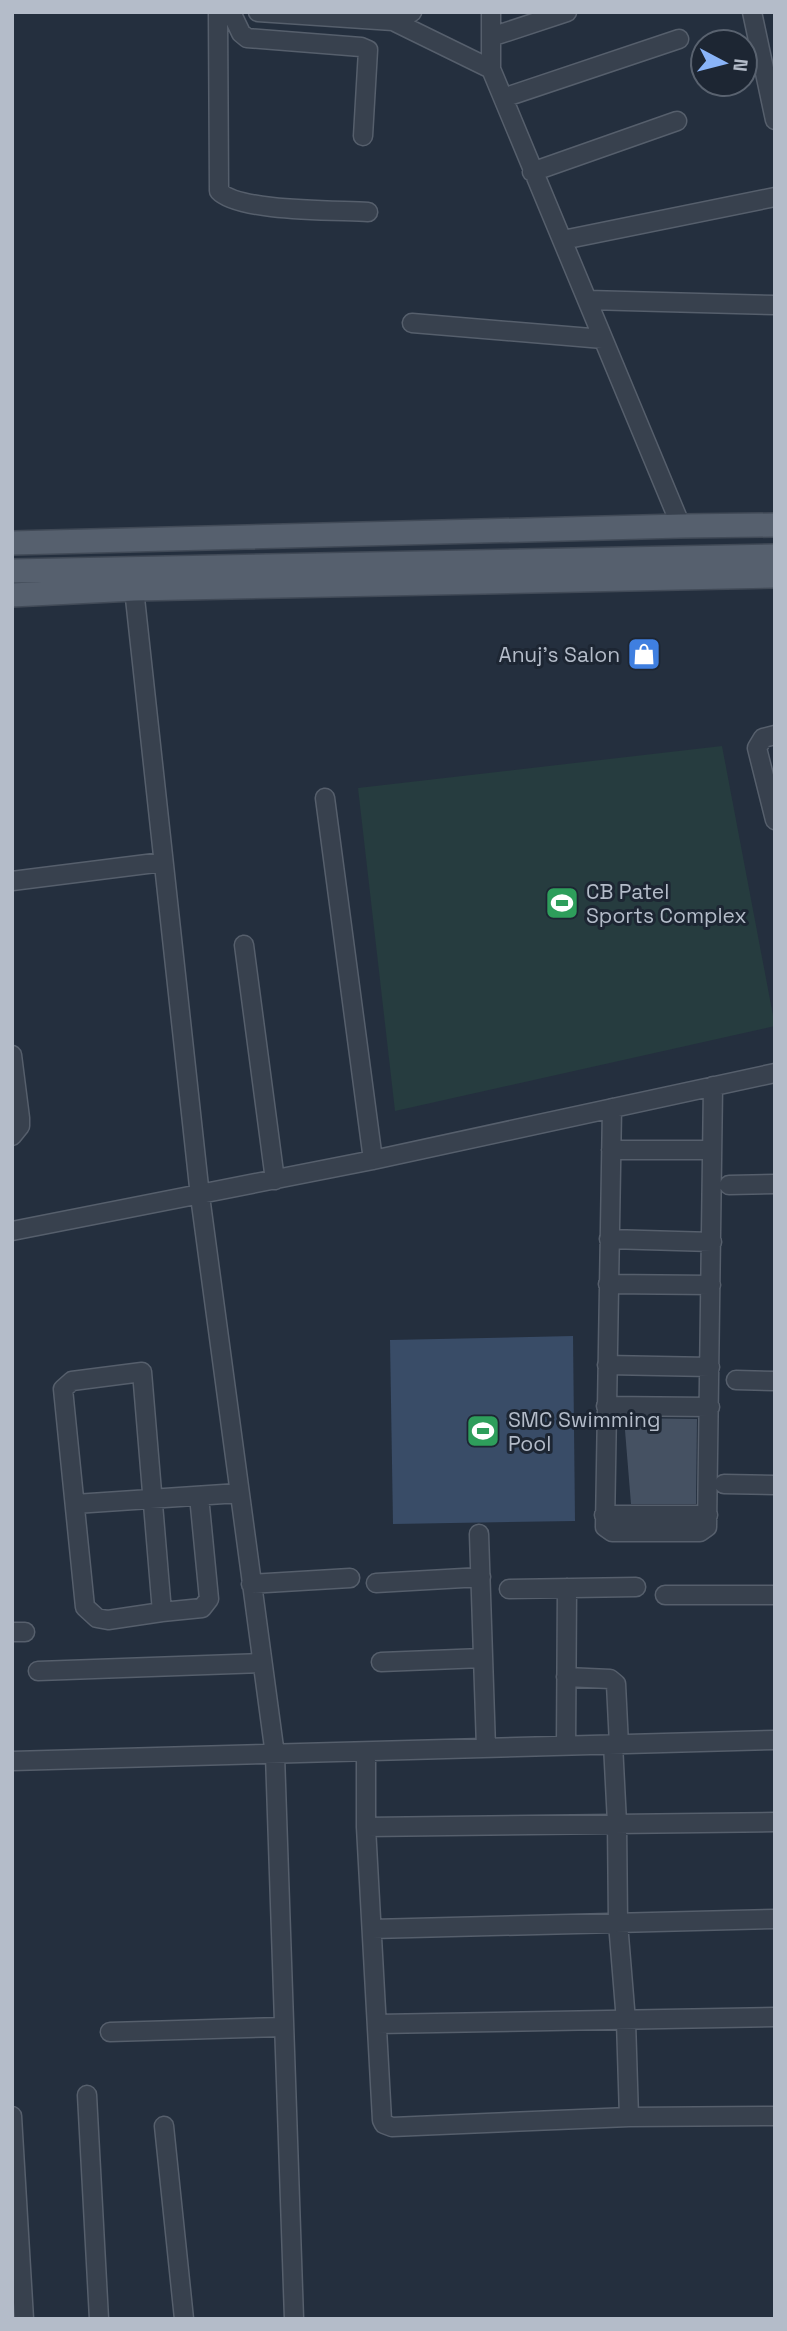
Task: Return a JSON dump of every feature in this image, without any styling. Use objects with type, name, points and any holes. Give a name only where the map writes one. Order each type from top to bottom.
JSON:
[{"type":"main road","points":[[12,543],[775,525]]},
{"type":"main road","points":[[12,571],[775,556]]},
{"type":"main road","points":[[12,595],[134,589],[775,576]]},
{"type":"street","points":[[218,12],[219,191],[225,198],[245,204],[369,212]]},
{"type":"street","points":[[231,12],[241,33],[247,38],[361,47],[368,50],[363,136]]},
{"type":"street","points":[[258,12],[382,18],[412,12]]},
{"type":"street","points":[[491,12],[491,69],[681,526]]},
{"type":"street","points":[[491,37],[567,12]]},
{"type":"street","points":[[752,12],[775,120]]},
{"type":"street","points":[[382,18],[491,69]]},
{"type":"street","points":[[503,99],[679,39]]},
{"type":"street","points":[[533,172],[677,121]]},
{"type":"street","points":[[563,240],[775,197]]},
{"type":"street","points":[[588,300],[775,305]]},
{"type":"street","points":[[412,323],[603,339]]},
{"type":"street","points":[[134,589],[200,1196],[275,1755],[294,2319]]},
{"type":"street","points":[[775,735],[763,738],[757,748],[775,820]]},
{"type":"street","points":[[325,798],[373,1160]]},
{"type":"street","points":[[12,881],[163,862]]},
{"type":"street","points":[[244,945],[275,1180]]},
{"type":"street","points":[[12,1055],[20,1126],[12,1136]]},
{"type":"street","points":[[12,1231],[200,1196],[775,1073]]},
{"type":"street","points":[[611,1108],[605,1527],[612,1532],[699,1532],[708,1527],[713,1086]]},
{"type":"street","points":[[611,1150],[712,1150]]},
{"type":"street","points":[[729,1185],[775,1184]]},
{"type":"street","points":[[609,1239],[712,1242]]},
{"type":"street","points":[[608,1284],[712,1285]]},
{"type":"street","points":[[607,1365],[710,1367]]},
{"type":"street","points":[[162,1612],[142,1372],[72,1381],[63,1389],[85,1607],[97,1618],[108,1619],[202,1608],[209,1599],[199,1496]]},
{"type":"street","points":[[736,1380],[775,1381]]},
{"type":"street","points":[[606,1406],[710,1407]]},
{"type":"street","points":[[723,1485],[775,1485]]},
{"type":"street","points":[[75,1504],[239,1493]]},
{"type":"street","points":[[479,1535],[486,1748]]},
{"type":"street","points":[[376,1583],[481,1577]]},
{"type":"street","points":[[251,1584],[350,1578]]},
{"type":"street","points":[[509,1589],[636,1587]]},
{"type":"street","points":[[566,1746],[567,1588]]},
{"type":"street","points":[[665,1595],[775,1595]]},
{"type":"street","points":[[380,1662],[483,1658]]},
{"type":"street","points":[[38,1671],[262,1664]]},
{"type":"street","points":[[566,1677],[604,1678],[616,1684],[618,1923],[626,2021],[629,2117]]},
{"type":"street","points":[[12,1761],[775,1740]]},
{"type":"street","points":[[366,1752],[366,1827],[382,2120],[387,2126],[629,2117],[775,2116]]},
{"type":"street","points":[[366,1827],[775,1822]]},
{"type":"street","points":[[372,1929],[775,1919]]},
{"type":"street","points":[[377,2024],[775,2017]]},
{"type":"street","points":[[110,2032],[284,2027]]},
{"type":"street","points":[[87,2095],[99,2319]]},
{"type":"street","points":[[12,2116],[24,2319]]},
{"type":"street","points":[[164,2126],[184,2319]]},
{"type":"green space","name":"CB Patel Sports Complex","points":[[722,746],[775,1026],[395,1111],[358,788]]},
{"type":"water","name":"SMC Swimming Pool","points":[[573,1336],[575,1521],[393,1524],[390,1340]]},
{"type":"building","points":[[624,1418],[697,1419],[696,1504],[631,1504]]},
{"type":"place","name":"Anuj's Salon","points":[[644,654]]},
{"type":"place","name":"CB Patel Sports Complex","points":[[562,903]]},
{"type":"place","name":"SMC Swimming Pool","points":[[483,1431]]}]
